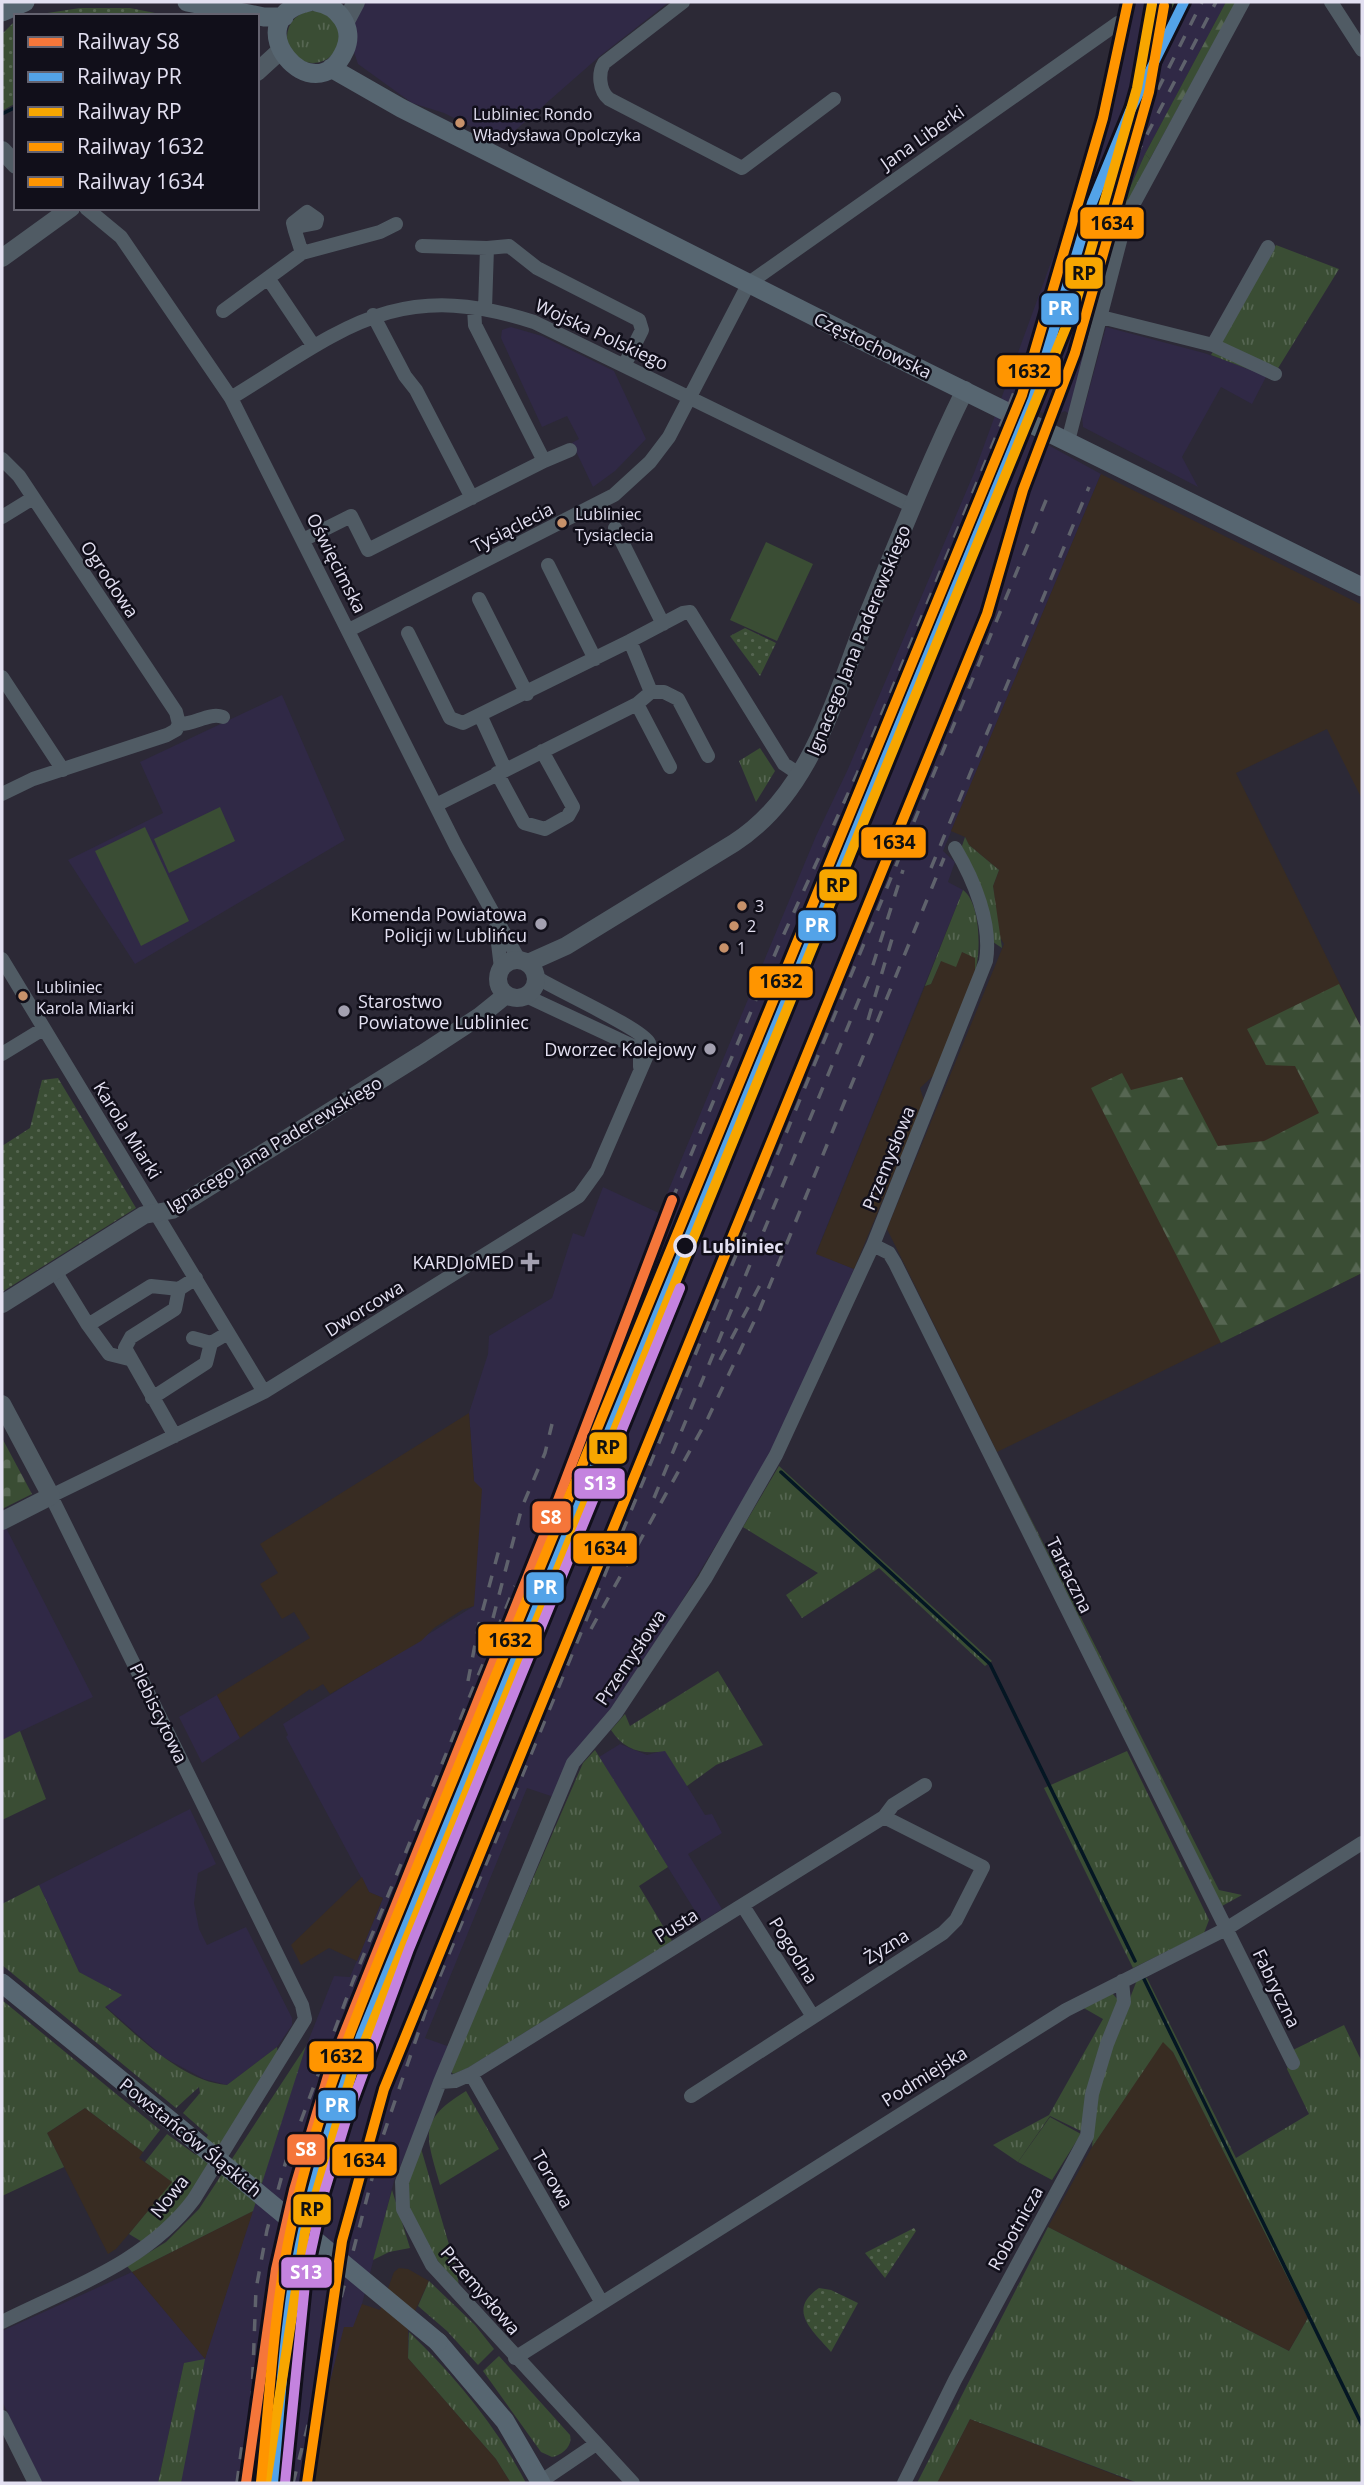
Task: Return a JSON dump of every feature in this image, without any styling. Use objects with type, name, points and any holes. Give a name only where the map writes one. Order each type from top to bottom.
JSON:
[{"type":"main road","points":[[2,12],[25,2]]},
{"type":"main road","points":[[259,16],[322,3],[345,23],[347,47],[331,68],[302,71],[285,59],[279,45],[259,29]]},
{"type":"main road","points":[[195,4],[248,14]]},
{"type":"main road","points":[[195,4],[223,14]]},
{"type":"main road","points":[[279,45],[287,10]]},
{"type":"main road","name":"Częstochowska","points":[[347,47],[352,59],[386,98]]},
{"type":"main road","name":"Częstochowska","points":[[331,68],[748,283],[1362,587]]},
{"type":"main road","name":"Powstańców Śląskich","points":[[2,1983],[438,2342],[505,2421],[540,2482]]},
{"type":"street","points":[[345,23],[356,2]]},
{"type":"street","points":[[683,2],[604,63],[600,71],[602,90],[608,99],[742,168],[834,99]]},
{"type":"street","points":[[1068,441],[1119,237],[1130,207],[1242,2]]},
{"type":"street","points":[[1331,2],[1362,50]]},
{"type":"street","name":"Jana Liberki","points":[[748,283],[1118,23]]},
{"type":"street","points":[[259,70],[279,45]]},
{"type":"street","points":[[2,150],[14,163]]},
{"type":"street","points":[[2,258],[68,210]]},
{"type":"street","name":"Oświęcimska","points":[[88,210],[121,237],[231,398],[496,923],[528,967]]},
{"type":"street","points":[[223,311],[302,253],[380,232],[396,224]]},
{"type":"street","points":[[295,231],[302,253]]},
{"type":"street","points":[[422,246],[509,246],[537,268],[639,320],[642,330],[625,364]]},
{"type":"street","points":[[1213,345],[1268,247]]},
{"type":"street","points":[[487,248],[475,325],[544,461]]},
{"type":"street","points":[[268,278],[313,345]]},
{"type":"street","name":"Tysiąclecia","points":[[349,630],[614,495],[650,462],[692,398],[748,283]]},
{"type":"street","name":"Wojska Polskiego","points":[[231,398],[313,345],[373,315],[411,306],[479,309],[534,322],[912,506]]},
{"type":"street","points":[[373,315],[405,376],[416,390],[472,498]]},
{"type":"street","points":[[1101,317],[1213,345],[1275,374]]},
{"type":"street","name":"Ignacego Jana Paderewskiego","points":[[528,967],[734,843],[777,805],[816,747],[912,506],[965,390]]},
{"type":"street","points":[[303,540],[351,516],[368,550],[570,450]]},
{"type":"street","name":"Ogrodowa","points":[[2,459],[19,476],[176,712],[179,724]]},
{"type":"street","points":[[2,517],[33,498]]},
{"type":"street","points":[[615,528],[663,624]]},
{"type":"street","points":[[548,565],[595,659]]},
{"type":"street","points":[[479,599],[527,694]]},
{"type":"street","points":[[408,633],[450,718],[463,723],[481,717],[686,612],[696,617],[784,764],[799,774]]},
{"type":"street","points":[[630,641],[651,692]]},
{"type":"street","points":[[2,677],[64,770]]},
{"type":"street","points":[[436,805],[636,704],[651,692],[664,692],[678,699],[708,756]]},
{"type":"street","points":[[636,704],[670,767]]},
{"type":"street","points":[[2,794],[33,779],[171,733],[179,724],[190,724],[216,715],[223,717]]},
{"type":"street","points":[[481,717],[522,822],[545,829],[568,816],[573,807],[541,751]]},
{"type":"street","name":"Przemysłowa","points":[[633,2483],[432,2265],[403,2209],[401,2190],[404,2173],[573,1763],[616,1713],[705,1579],[776,1455],[873,1245],[986,961],[987,943],[980,905],[969,874],[955,848]]},
{"type":"street","points":[[496,923],[501,968],[498,982],[506,995],[516,998],[526,996],[534,988],[528,967],[509,961],[501,968]]},
{"type":"street","name":"Karola Miarki","points":[[2,959],[264,1392]]},
{"type":"street","name":"Dworcowa","points":[[51,1496],[264,1392],[571,1203],[597,1171],[650,1048],[643,1033],[570,998],[528,967]]},
{"type":"street","name":"Ignacego Jana Paderewskiego","points":[[2,1304],[144,1215],[172,1210],[433,1046],[506,995]]},
{"type":"street","points":[[526,996],[633,1046],[640,1053],[637,1079]]},
{"type":"street","points":[[2,1054],[43,1029]]},
{"type":"street","name":"Tartaczna","points":[[873,1245],[889,1253],[895,1262],[1227,1929]]},
{"type":"street","points":[[55,1271],[109,1354],[129,1359]]},
{"type":"street","points":[[88,1325],[147,1288],[156,1285],[179,1289],[196,1278]]},
{"type":"street","points":[[175,1436],[129,1359],[126,1343],[174,1309],[179,1289]]},
{"type":"street","points":[[152,1398],[206,1363],[211,1343],[228,1333]]},
{"type":"street","points":[[193,1338],[211,1343]]},
{"type":"street","name":"Plebiscytowa","points":[[2,1404],[51,1496],[302,2005],[305,2012],[303,2026]]},
{"type":"street","points":[[2,1521],[51,1496]]},
{"type":"street","name":"Pusta","points":[[440,2082],[454,2081],[471,2074],[884,1817],[893,1805],[925,1785]]},
{"type":"street","name":"Żyzna","points":[[691,2096],[950,1927],[983,1867],[884,1817]]},
{"type":"street","name":"Podmiejska","points":[[515,2358],[1020,2039],[1122,1981],[1227,1929],[1362,1843]]},
{"type":"street","name":"Pogodna","points":[[743,1906],[812,2015]]},
{"type":"street","name":"Fabryczna","points":[[1227,1929],[1293,2063]]},
{"type":"street","name":"Robotnicza","points":[[904,2483],[961,2369],[1087,2136],[1092,2094],[1107,2044],[1125,2002],[1122,1981]]},
{"type":"street","name":"Nowa","points":[[2,2322],[129,2259],[176,2222],[194,2199],[303,2026]]},
{"type":"street","name":"Torowa","points":[[471,2074],[602,2303]]},
{"type":"street","points":[[2,2417],[35,2483]]},
{"type":"street","points":[[540,2482],[596,2444]]},
{"type":"shaded area","points":[[359,2],[669,2],[600,56],[502,142],[444,113],[412,103],[358,64],[352,46],[353,13]]},
{"type":"shaded area","points":[[1128,2],[1152,2],[1133,85],[1154,55],[1182,2],[1226,2],[1145,154],[1083,292],[1100,298],[1069,414],[1065,411],[1051,417],[1037,410],[1028,434],[1101,474],[943,851],[955,862],[948,882],[963,890],[816,1253],[854,1269],[767,1461],[666,1627],[554,1797],[527,1788],[425,2038],[450,2047],[394,2181],[362,2304],[316,2436],[311,2483],[181,2483],[184,2363],[158,2483],[42,2483],[2,2401],[2,2331],[132,2272],[205,2358],[303,2054],[334,1976],[350,1977],[383,1898],[369,1892],[286,1737],[288,1735],[283,1724],[474,1606],[474,1481],[469,1413],[488,1354],[489,1336],[552,1298],[573,1233],[584,1237],[603,1187],[659,1213],[816,836],[848,769],[974,473],[1111,98]]},
{"type":"shaded area","points":[[511,327],[542,336],[614,371],[646,439],[615,471],[593,487],[572,443],[579,439],[567,416],[542,427],[501,338],[502,330]]},
{"type":"shaded area","points":[[1106,327],[1204,353],[1267,375],[1252,404],[1221,387],[1182,457],[1198,487],[1083,427],[1082,416]]},
{"type":"shaded area","points":[[1101,474],[1362,605],[1362,799],[1327,729],[1236,773],[1362,1029],[1362,1273],[997,1452],[887,1229],[1004,944],[999,936],[993,886],[999,870],[969,845],[965,837],[951,831]]},
{"type":"shaded area","points":[[282,695],[345,840],[135,964],[68,860],[163,813],[140,762]]},
{"type":"shaded area","points":[[962,952],[976,957],[975,972],[934,1075],[920,1088],[924,1101],[854,1269],[816,1254],[925,986],[931,984],[941,961]]},
{"type":"shaded area","points":[[469,1413],[474,1481],[482,1489],[474,1606],[462,1610],[434,1628],[421,1641],[330,1694],[323,1684],[312,1691],[310,1689],[240,1738],[217,1695],[310,1638],[294,1612],[282,1619],[260,1584],[278,1573],[260,1544]]},
{"type":"shaded area","points":[[5,1526],[93,1697],[2,1740],[2,1528]]},
{"type":"shaded area","points":[[217,1695],[240,1738],[202,1763],[179,1717]]},
{"type":"shaded area","points":[[620,1744],[647,1755],[665,1750],[705,1815],[712,1814],[722,1833],[688,1854],[722,1909],[702,1922],[599,1757]]},
{"type":"shaded area","points":[[190,1809],[216,1864],[198,1873],[194,1903],[199,1929],[207,1945],[246,1927],[292,2018],[292,2025],[277,2047],[227,2085],[204,2079],[163,2057],[105,2006],[121,1995],[79,1972],[39,1885]]},
{"type":"shaded area","points":[[362,1877],[369,1892],[383,1898],[357,1961],[329,1948],[301,1965],[291,1945]]},
{"type":"shaded area","points":[[1163,2041],[1173,2052],[1308,2318],[1289,2351],[1048,2227],[1092,2147]]},
{"type":"shaded area","points":[[85,2108],[143,2152],[139,2158],[173,2182],[116,2249],[108,2254],[47,2133]]},
{"type":"shaded area","points":[[253,2211],[205,2359],[132,2272]]},
{"type":"shaded area","points":[[399,2268],[408,2269],[429,2281],[408,2326],[408,2358],[496,2459],[511,2483],[311,2483],[316,2436],[344,2327],[353,2327],[362,2304],[380,2310],[394,2272]]},
{"type":"shaded area","points":[[970,2419],[1136,2483],[937,2483]]},
{"type":"green space","points":[[1152,2],[1182,2],[1132,88]]},
{"type":"green space","points":[[1226,2],[1236,2],[1150,159],[1145,154]]},
{"type":"green space","points":[[80,8],[130,8],[160,14],[41,14]]},
{"type":"green space","points":[[313,11],[323,13],[331,19],[337,27],[337,47],[331,55],[323,61],[313,63],[303,61],[295,55],[289,47],[287,37],[289,27],[295,19],[303,13]]},
{"type":"green space","points":[[14,22],[14,104],[2,111],[2,34]]},
{"type":"green space","points":[[1145,154],[1150,159],[1118,225],[1100,298],[1083,293]]},
{"type":"green space","points":[[1276,245],[1339,269],[1272,378],[1211,355]]},
{"type":"green space","points":[[766,542],[813,564],[777,641],[730,620]]},
{"type":"green space","points":[[745,628],[776,643],[760,676],[730,636]]},
{"type":"green space","points":[[760,748],[775,771],[756,802],[739,761]]},
{"type":"green space","points":[[220,807],[235,841],[169,873],[154,839]]},
{"type":"green space","points":[[145,827],[189,921],[141,946],[95,851]]},
{"type":"green space","points":[[965,837],[969,845],[999,870],[993,886],[1002,948],[990,940],[961,849]]},
{"type":"green space","points":[[963,890],[973,906],[978,929],[975,972],[975,958],[962,952],[956,967],[941,961],[931,984],[925,986]]},
{"type":"green space","points":[[1339,984],[1362,1029],[1362,1273],[1221,1343],[1091,1088],[1122,1073],[1131,1090],[1182,1077],[1218,1146],[1264,1141],[1319,1113],[1295,1066],[1266,1065],[1247,1029]]},
{"type":"green space","points":[[58,1078],[136,1208],[2,1292],[2,1146],[30,1128],[42,1080]]},
{"type":"green space","points":[[2,1438],[32,1494],[2,1509]]},
{"type":"green space","points":[[997,1452],[1219,1890],[1242,1895],[1222,1906]]},
{"type":"green space","points":[[779,1466],[992,1661],[985,1666],[879,1568],[802,1618],[786,1595],[818,1573],[743,1527]]},
{"type":"green space","points":[[718,1671],[763,1745],[716,1765],[687,1786],[665,1751],[634,1750],[611,1730],[625,1714],[630,1726]]},
{"type":"green space","points":[[20,1731],[46,1799],[2,1820],[2,1740]]},
{"type":"green space","points":[[595,1750],[668,1867],[639,1886],[672,1941],[466,2069],[453,2074],[450,2070],[583,1763]]},
{"type":"green space","points":[[1127,1751],[1209,1920],[1204,1933],[1133,1968],[1044,1788]]},
{"type":"green space","points":[[39,1885],[79,1972],[122,1995],[105,2007],[177,2066],[210,2082],[227,2085],[277,2047],[278,2055],[182,2207],[144,2243],[129,2234],[172,2182],[145,2162],[167,2134],[196,2155],[208,2135],[183,2113],[200,2093],[199,2087],[176,2108],[2,1965],[2,1904]]},
{"type":"green space","points":[[1147,1978],[1236,2158],[1309,2114],[1287,2069],[1293,2050],[1344,2025],[1362,2062],[1362,2483],[1138,2483],[970,2419],[937,2483],[917,2483],[1048,2227],[1289,2351],[1308,2318],[1173,2052],[1163,2042],[1092,2147],[1097,2094],[1108,2055],[1137,1980]]},
{"type":"green space","points":[[1112,1993],[1119,2001],[1083,2132],[1050,2116],[1018,2162],[993,2145],[1049,2115],[1103,2019],[1082,2007]]},
{"type":"green space","points":[[2,2000],[160,2130],[143,2152],[85,2108],[47,2133],[64,2167],[2,2196]]},
{"type":"green space","points":[[306,2046],[253,2211],[132,2272],[127,2266],[166,2242],[199,2209]]},
{"type":"green space","points":[[466,2091],[499,2149],[440,2185],[431,2153],[429,2130],[439,2111]]},
{"type":"green space","points":[[1050,2117],[1081,2134],[1052,2180],[1018,2162]]},
{"type":"green space","points":[[420,2145],[459,2287],[418,2229],[408,2204],[406,2187]]},
{"type":"green space","points":[[392,2190],[410,2248],[389,2252],[373,2260]]},
{"type":"green space","points":[[914,2228],[916,2231],[885,2278],[865,2253]]},
{"type":"green space","points":[[429,2281],[475,2325],[494,2349],[478,2365],[447,2331],[418,2306]]},
{"type":"green space","points":[[819,2288],[831,2290],[858,2303],[831,2352],[811,2328],[804,2312],[804,2304],[809,2296]]},
{"type":"green space","points":[[409,2332],[443,2366],[474,2403],[515,2462],[526,2483],[511,2483],[496,2459],[408,2358]]},
{"type":"green space","points":[[499,2356],[570,2435],[568,2446],[559,2454],[552,2457],[541,2452],[483,2371]]},
{"type":"green space","points":[[205,2359],[181,2483],[158,2483],[184,2363]]},
{"type":"waterway","points":[[2,114],[14,108]]},
{"type":"waterway","points":[[781,1472],[990,1664],[1135,1961]]},
{"type":"waterway","points":[[1144,1979],[1362,2425]]},
{"type":"railway","points":[[1147,111],[1202,2]]},
{"type":"railway","points":[[1033,399],[1128,171],[1216,2]]},
{"type":"railway","points":[[672,1200],[778,947],[857,774],[1092,203]]},
{"type":"railway","points":[[931,868],[1089,487]]},
{"type":"railway","points":[[293,2483],[383,2136],[426,2010],[1049,493]]},
{"type":"railway","points":[[591,1629],[708,1418],[760,1309],[944,858]]},
{"type":"railway","points":[[654,1498],[872,968],[903,870]]},
{"type":"railway","points":[[868,1020],[894,932]]},
{"type":"railway","points":[[720,1360],[760,1285]]},
{"type":"railway","points":[[493,1618],[522,1507],[545,1453],[552,1424]]},
{"type":"railway","points":[[468,1681],[479,1624],[501,1542]]},
{"type":"railway","points":[[250,2451],[256,2289],[267,2230],[286,2161],[353,1981],[515,1586]]},
{"type":"railway","points":[[237,2483],[243,2438]]},
{"type":"rail line","name":"1632","points":[[261,2482],[284,2264],[298,2195],[331,2085],[387,1940],[1022,395],[1103,118],[1128,2]]},
{"type":"rail line","name":"PR","points":[[273,2483],[287,2324],[295,2271],[323,2152],[361,2036],[1033,399],[1092,203],[1130,111],[1184,2]]},
{"type":"rail line","name":"RP","points":[[266,2483],[305,2232],[352,2073],[1075,305],[1137,88],[1152,4]]},
{"type":"rail line","name":"1634","points":[[307,2483],[342,2241],[384,2089],[987,614],[1023,490],[1075,353],[1149,92],[1164,6]]},
{"type":"rail line","name":"S8","points":[[246,2483],[276,2269],[294,2190],[330,2069],[550,1521],[672,1200]]},
{"type":"transit line","name":"S13","points":[[285,2483],[306,2274],[323,2196],[347,2117],[409,1949],[680,1288]]},
{"type":"place","name":"Lubliniec Rondo Władysława Opolczyka","points":[[460,123]]},
{"type":"place","name":"Lubliniec Tysiąclecia","points":[[562,523]]},
{"type":"place","name":"3","points":[[742,906]]},
{"type":"place","name":"Komenda Powiatowa Policji w Lublińcu","points":[[541,924]]},
{"type":"place","name":"2","points":[[734,926]]},
{"type":"place","name":"1","points":[[724,948]]},
{"type":"place","name":"Lubliniec Karola Miarki","points":[[23,996]]},
{"type":"place","name":"Starostwo Powiatowe Lubliniec","points":[[344,1011]]},
{"type":"place","name":"Dworzec Kolejowy","points":[[710,1049]]},
{"type":"place","name":"Lubliniec","points":[[685,1246]]},
{"type":"place","name":"KARDJoMED","points":[[530,1262]]}]
